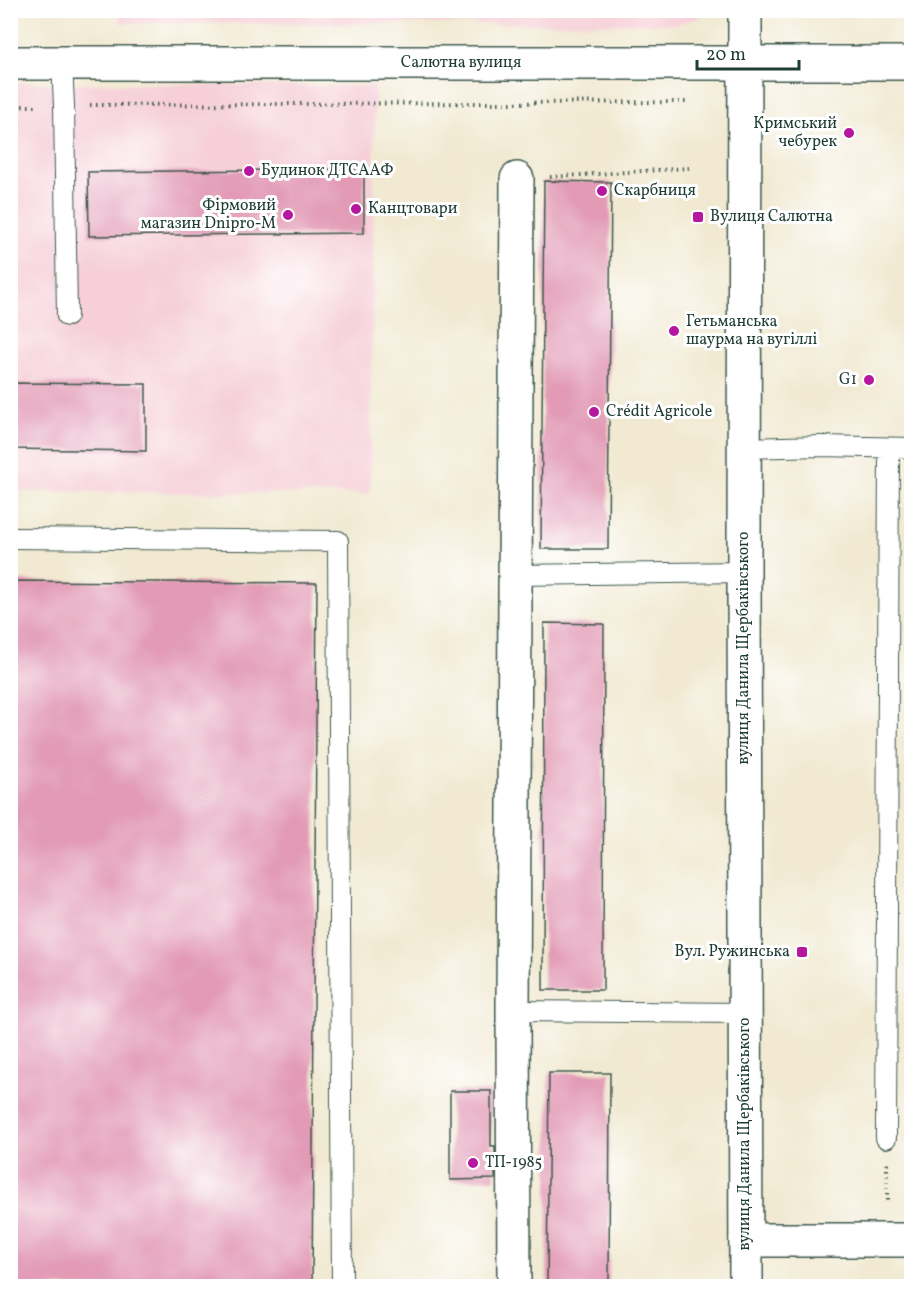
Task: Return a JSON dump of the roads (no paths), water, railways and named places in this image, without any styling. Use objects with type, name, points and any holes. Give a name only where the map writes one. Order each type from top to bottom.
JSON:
[{"type":"street","name":"вулиця Данила Щербаківського","points":[[745,10],[746,1287]]},
{"type":"street","name":"Салютна вулиця","points":[[10,63],[912,63]]},
{"type":"street","points":[[514,1287],[517,179]]},
{"type":"street","points":[[746,1240],[912,1240]]},
{"type":"lane","points":[[62,63],[67,316]]},
{"type":"lane","points":[[745,448],[821,446],[912,448]]},
{"type":"lane","points":[[886,1138],[889,448]]},
{"type":"lane","points":[[10,538],[338,541],[342,1287]]},
{"type":"lane","points":[[515,575],[744,572]]},
{"type":"lane","points":[[513,1011],[745,1013]]},
{"type":"place","name":"Кримський чебурек","points":[[849,133]]},
{"type":"place","name":"Будинок ДТСААФ","points":[[249,171]]},
{"type":"place","name":"Скарбниця","points":[[602,191]]},
{"type":"place","name":"Канцтовари","points":[[356,209]]},
{"type":"place","name":"Фірмовий магазин Dnipro-M","points":[[288,215]]},
{"type":"place","name":"Вулиця Салютна","points":[[698,217]]},
{"type":"place","name":"Гетьманська шаурма на вугіллі","points":[[674,331]]},
{"type":"place","name":"G1","points":[[869,380]]},
{"type":"place","name":"Crédit Agricole","points":[[594,412]]},
{"type":"place","name":"Вул. Ружинська","points":[[802,952]]},
{"type":"place","name":"ТП-1985","points":[[473,1163]]}]
